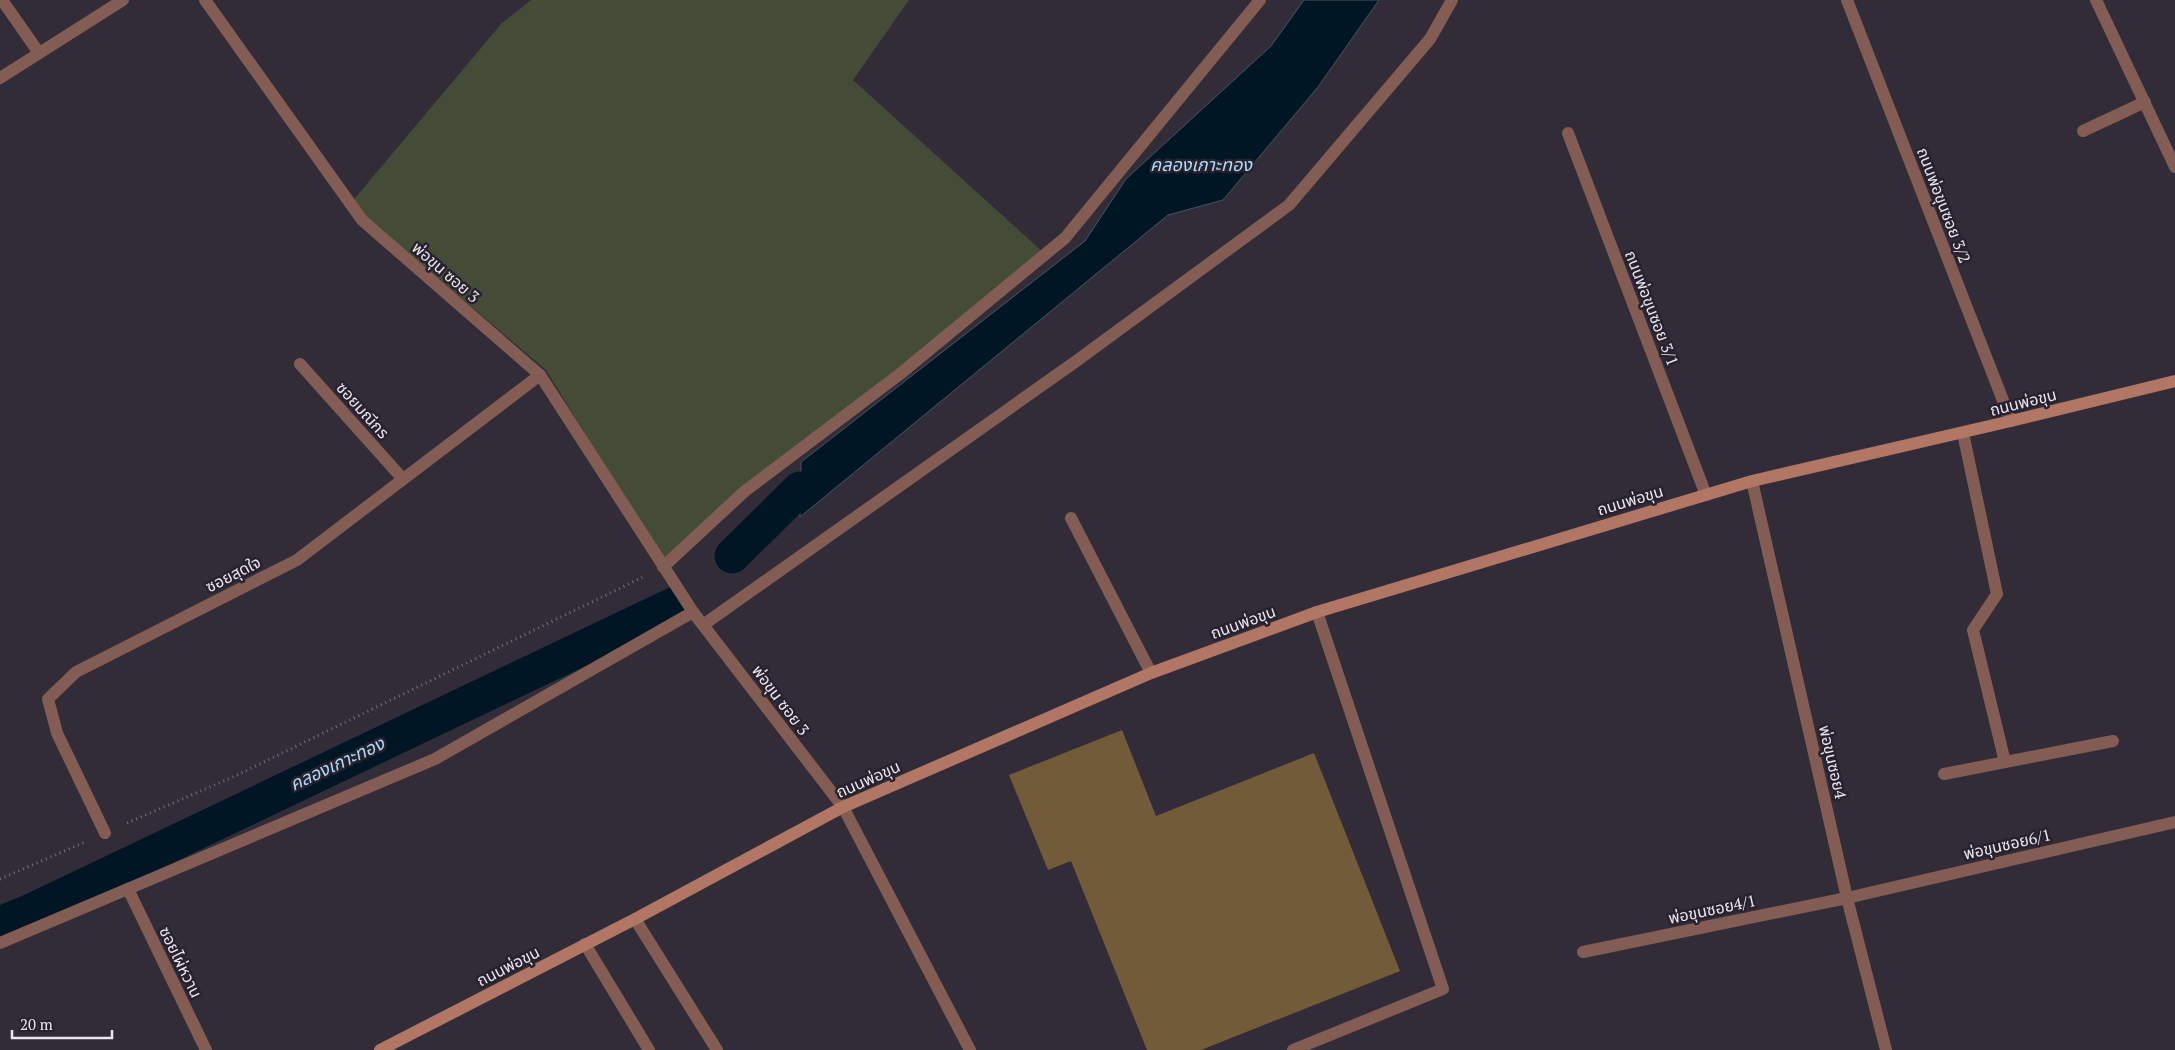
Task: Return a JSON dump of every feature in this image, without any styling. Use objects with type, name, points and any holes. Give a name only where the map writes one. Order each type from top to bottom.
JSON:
[{"type":"main road","name":"ถนนพ่อขุน","points":[[380,1050],[635,919],[843,807],[1151,673],[1317,612],[1706,494],[1752,481],[2011,422],[2175,381]]},
{"type":"street","points":[[2,0],[39,53]]},
{"type":"street","points":[[0,78],[123,0]]},
{"type":"street","name":"พ่อขุน ซอย 3","points":[[205,0],[362,220],[540,374],[693,612],[843,807],[970,1050]]},
{"type":"street","points":[[664,567],[745,491],[900,374],[1065,238],[1260,0]]},
{"type":"street","points":[[703,625],[1068,367],[1289,205],[1430,39],[1452,0]]},
{"type":"street","name":"ถนนพ่อขุนซอย 3/2","points":[[1847,0],[2011,422]]},
{"type":"street","points":[[2096,0],[2175,167]]},
{"type":"street","points":[[2083,131],[2145,102]]},
{"type":"street","name":"ถนนพ่อขุนซอย 3/1","points":[[1568,133],[1706,494]]},
{"type":"street","name":"ซอยมณีกร","points":[[300,364],[402,478]]},
{"type":"street","name":"ซอยสุดใจ","points":[[105,833],[57,733],[48,699],[76,672],[297,560],[540,374]]},
{"type":"street","points":[[1963,433],[1997,594],[1973,630],[2005,762]]},
{"type":"street","name":"พ่อขุนซอย4","points":[[1752,481],[1847,898],[1886,1050]]},
{"type":"street","points":[[1071,518],[1151,673]]},
{"type":"street","points":[[0,943],[435,758],[693,612]]},
{"type":"street","points":[[1293,1050],[1443,989],[1317,612]]},
{"type":"street","points":[[1944,774],[2113,742]]},
{"type":"street","name":"พ่อขุนซอย6/1","points":[[1847,898],[2175,822]]},
{"type":"street","name":"ซอยไผ่หวาน","points":[[128,889],[206,1050]]},
{"type":"street","name":"พ่อขุนซอย4/1","points":[[1583,952],[1847,898]]},
{"type":"street","points":[[635,919],[717,1050]]},
{"type":"street","points":[[585,944],[649,1050]]},
{"type":"path","points":[[0,878],[233,778],[664,567]]},
{"type":"green space","points":[[531,0],[909,0],[853,80],[1045,254],[664,563],[546,370],[350,204],[502,23]]},
{"type":"water","name":"คลองเกาะทอง","points":[[1304,0],[1379,0],[1318,87],[1223,200],[1168,215],[800,517],[801,462],[1085,241],[1126,179],[1271,46]]},
{"type":"building","points":[[1122,730],[1156,816],[1314,753],[1400,971],[1201,1050],[1147,1050],[1071,861],[1048,870],[1009,775]]},
{"type":"waterway","name":"คลองเกาะทอง","points":[[732,556],[800,489]]},
{"type":"waterway","name":"คลองเกาะทอง","points":[[0,924],[29,912],[673,605]]}]
